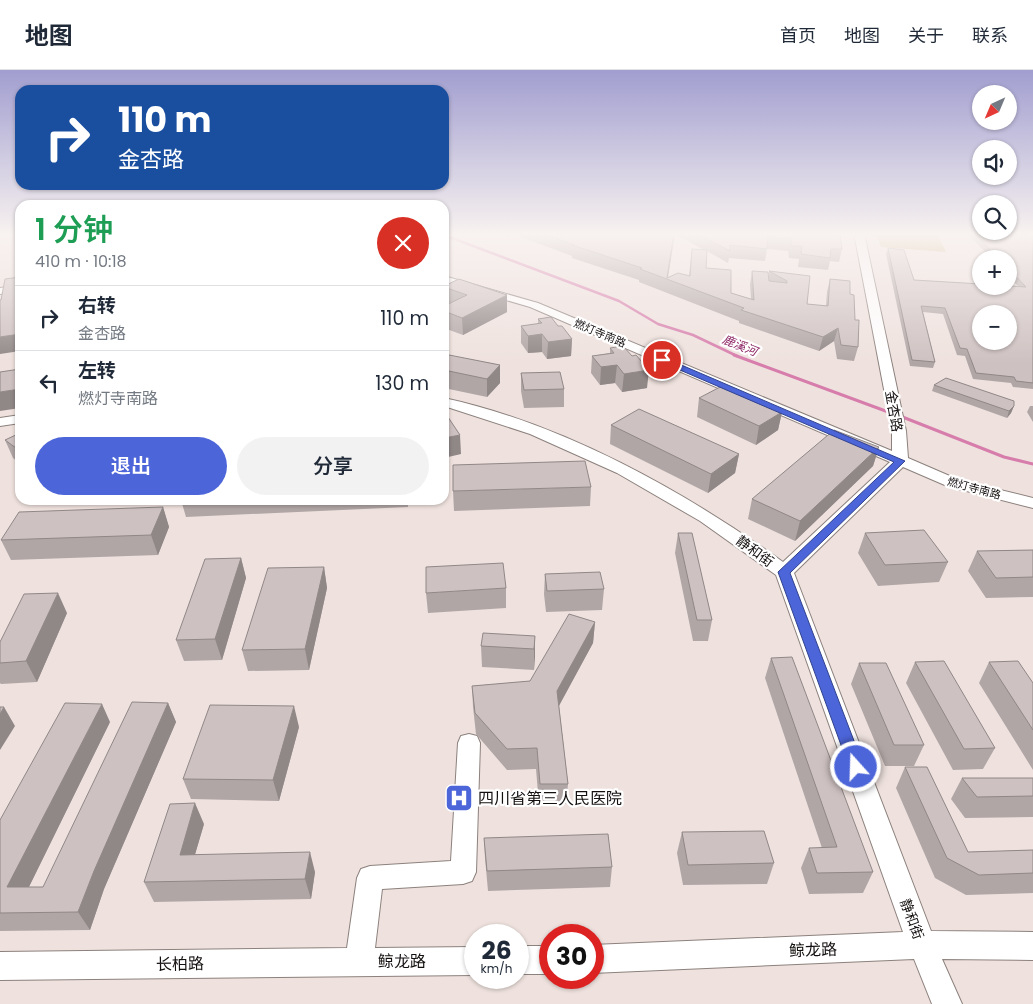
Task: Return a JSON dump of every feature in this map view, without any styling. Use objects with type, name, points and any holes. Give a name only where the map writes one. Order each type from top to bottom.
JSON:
[{"type":"street","name":"金杏路","points":[[868,277],[899,431],[900,461]]},
{"type":"street","name":"燃灯寺南路","points":[[449,280],[534,305],[953,484],[1033,503]]},
{"type":"street","points":[[0,291],[15,289]]},
{"type":"street","name":"静和街","points":[[449,404],[537,432],[638,477],[748,545],[784,572],[922,945],[947,1004]]},
{"type":"street","points":[[0,422],[15,420]]},
{"type":"street","points":[[784,572],[900,461]]},
{"type":"street","points":[[359,961],[370,878],[463,872],[469,743]]},
{"type":"street","name":"鲸龙路","points":[[604,958],[922,945],[1033,946]]},
{"type":"street","name":"鲸龙路","points":[[359,961],[464,961]]},
{"type":"street","name":"长柏路","points":[[0,966],[359,961]]},
{"type":"building","points":[[660,277],[731,277],[731,293],[754,300],[752,277],[769,277],[769,281],[787,283],[787,281],[779,277],[810,277],[807,304],[828,306],[830,279],[850,281],[850,294],[854,295],[855,320],[859,320],[858,347],[841,345],[838,328],[823,337],[741,310],[744,308]]},
{"type":"building","points":[[894,277],[913,277],[914,280],[972,283],[972,295],[1017,295],[1017,286],[1026,287],[1017,277],[1033,277],[1033,383],[1016,381],[1014,377],[976,373],[967,349],[960,348],[945,308],[921,306],[935,362],[912,360]]},
{"type":"building","points":[[15,278],[15,335],[0,337],[0,300],[5,279]]},
{"type":"building","points":[[459,279],[507,295],[462,318],[449,313],[449,304],[467,295],[449,289],[449,284]]},
{"type":"building","points":[[551,317],[558,326],[562,326],[572,339],[548,342],[542,334],[528,336],[521,326],[542,323],[538,319]]},
{"type":"building","points":[[623,346],[632,356],[636,355],[649,370],[624,374],[617,365],[601,367],[592,356],[614,353],[610,348]]},
{"type":"building","points":[[449,355],[500,365],[487,379],[449,371]]},
{"type":"building","points":[[15,370],[15,390],[0,392],[0,372]]},
{"type":"building","points":[[560,372],[564,389],[524,390],[521,373]]},
{"type":"building","points":[[946,378],[1014,401],[1014,406],[1009,411],[934,385]]},
{"type":"building","points":[[722,386],[782,412],[759,426],[699,398]]},
{"type":"building","points":[[639,409],[739,454],[711,474],[611,425]]},
{"type":"building","points":[[449,418],[460,435],[449,437]]},
{"type":"building","points":[[834,430],[879,447],[800,521],[752,499]]},
{"type":"building","points":[[15,435],[15,447],[5,440]]},
{"type":"building","points":[[585,461],[591,487],[453,491],[453,465]]},
{"type":"building","points":[[163,507],[151,535],[1,540],[19,512]]},
{"type":"building","points":[[924,530],[948,562],[885,565],[865,533]]},
{"type":"building","points":[[678,533],[692,533],[712,620],[697,620]]},
{"type":"building","points":[[1033,550],[1033,577],[996,578],[977,551]]},
{"type":"building","points":[[241,558],[215,639],[176,640],[205,559]]},
{"type":"building","points":[[503,563],[506,588],[426,593],[426,567]]},
{"type":"building","points":[[324,567],[305,649],[242,650],[268,568]]},
{"type":"building","points":[[600,572],[604,589],[547,591],[545,574]]},
{"type":"building","points":[[58,593],[26,661],[0,663],[0,642],[24,594]]},
{"type":"building","points":[[569,614],[595,622],[557,691],[568,784],[540,784],[537,748],[507,749],[475,713],[472,686],[530,681]]},
{"type":"building","points":[[483,633],[535,636],[534,649],[481,646]]},
{"type":"building","points":[[792,657],[873,872],[817,873],[809,848],[837,847],[771,658]]},
{"type":"building","points":[[944,661],[995,748],[964,749],[915,662]]},
{"type":"building","points":[[1018,661],[1033,683],[1033,730],[989,662]]},
{"type":"building","points":[[859,663],[886,663],[924,745],[894,745]]},
{"type":"building","points":[[132,702],[168,703],[94,871],[78,912],[0,913],[0,820],[65,703],[102,704],[7,887],[43,887]]},
{"type":"building","points":[[210,705],[294,706],[273,780],[183,779]]},
{"type":"building","points":[[905,767],[927,767],[968,852],[1033,850],[1033,873],[979,875],[947,858]]},
{"type":"building","points":[[962,778],[1033,778],[1033,796],[977,797]]},
{"type":"building","points":[[195,803],[180,855],[310,852],[305,879],[144,882],[170,804]]},
{"type":"building","points":[[764,831],[774,863],[688,865],[682,832]]},
{"type":"building","points":[[608,834],[612,867],[487,871],[484,838]]},
{"type":"waterway","name":"鹿溪河","points":[[554,277],[619,301],[658,324],[693,335],[737,356]]},
{"type":"waterway","name":"鹿溪河","points":[[734,355],[891,413]]},
{"type":"waterway","name":"鹿溪河","points":[[900,416],[1004,457],[1033,464]]},
{"type":"place","name":"四川省第三人民医院","points":[[459,798]]},
{"type":"route","points":[[662,360],[900,461],[784,572],[856,767]]}]
